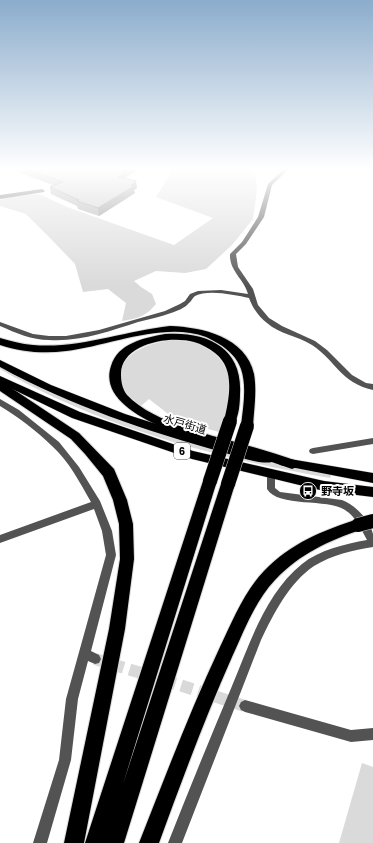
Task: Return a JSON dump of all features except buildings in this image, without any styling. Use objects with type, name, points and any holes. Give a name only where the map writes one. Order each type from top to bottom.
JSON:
[{"type":"highway","points":[[0,341],[8,344],[33,348],[50,348],[85,345],[161,330],[189,330],[214,336],[238,352],[245,364],[249,380],[247,426],[114,843]]},
{"type":"highway","points":[[95,843],[210,482],[230,421],[235,397],[232,368],[226,356],[213,346],[192,338],[169,338],[140,344],[123,354],[114,376],[119,393],[127,401],[149,416],[174,427],[292,464]]},
{"type":"highway","name":"水戸街道","points":[[0,363],[54,390],[121,417],[160,430],[250,455],[373,478]]},
{"type":"highway","name":"6","points":[[0,379],[76,415],[192,455],[271,475],[324,486],[373,492]]},
{"type":"highway","points":[[0,386],[75,436],[89,451],[109,473],[120,500],[126,524],[127,559],[117,629],[74,843]]},
{"type":"highway","points":[[149,843],[200,709],[241,620],[255,595],[269,576],[302,549],[326,536],[365,523]]},
{"type":"street","points":[[264,207],[261,217],[244,243],[233,254],[235,267],[248,287],[256,308],[273,325],[308,339],[325,352],[353,380],[361,385],[373,387]]},
{"type":"street","points":[[0,324],[18,332],[33,336],[59,338],[82,336],[168,312],[179,307],[188,301],[192,295],[197,293],[210,292],[252,297]]},
{"type":"street","points":[[0,402],[16,412],[56,444],[76,469],[97,504],[107,531],[111,555],[110,565],[72,699],[65,760],[40,843]]},
{"type":"street","points":[[313,451],[373,441]]},
{"type":"street","points":[[175,843],[268,614],[281,592],[304,567],[314,560],[373,543],[359,515],[354,510],[342,504],[278,495],[272,489],[271,475]]},
{"type":"street","points":[[0,539],[97,504]]},
{"type":"street","points":[[84,653],[95,658]]},
{"type":"street","points":[[245,706],[351,736],[373,734]]},
{"type":"shaded area","points":[[4,207],[68,207],[174,245],[213,218],[184,207],[255,207],[253,219],[232,245],[206,269],[185,273],[156,271],[134,281],[152,294],[156,304],[148,312],[141,316],[122,321],[126,303],[108,289],[83,292],[75,264],[26,214]]},
{"type":"shaded area","points":[[172,340],[197,344],[213,352],[221,361],[227,372],[229,395],[224,420],[219,432],[176,420],[149,399],[141,406],[125,391],[121,379],[121,370],[125,361],[132,354],[141,349]]},
{"type":"shaded area","points":[[0,365],[60,395],[124,422],[241,456],[330,474],[331,476],[330,478],[245,461],[160,438],[118,424],[37,389],[0,369]]},
{"type":"shaded area","points":[[362,763],[373,767],[373,843],[339,843]]},
{"type":"tunnel","points":[[95,659],[151,676]]},
{"type":"tunnel","points":[[164,680],[245,706]]},
{"type":"place","name":"野寺坂","points":[[308,491]]}]
